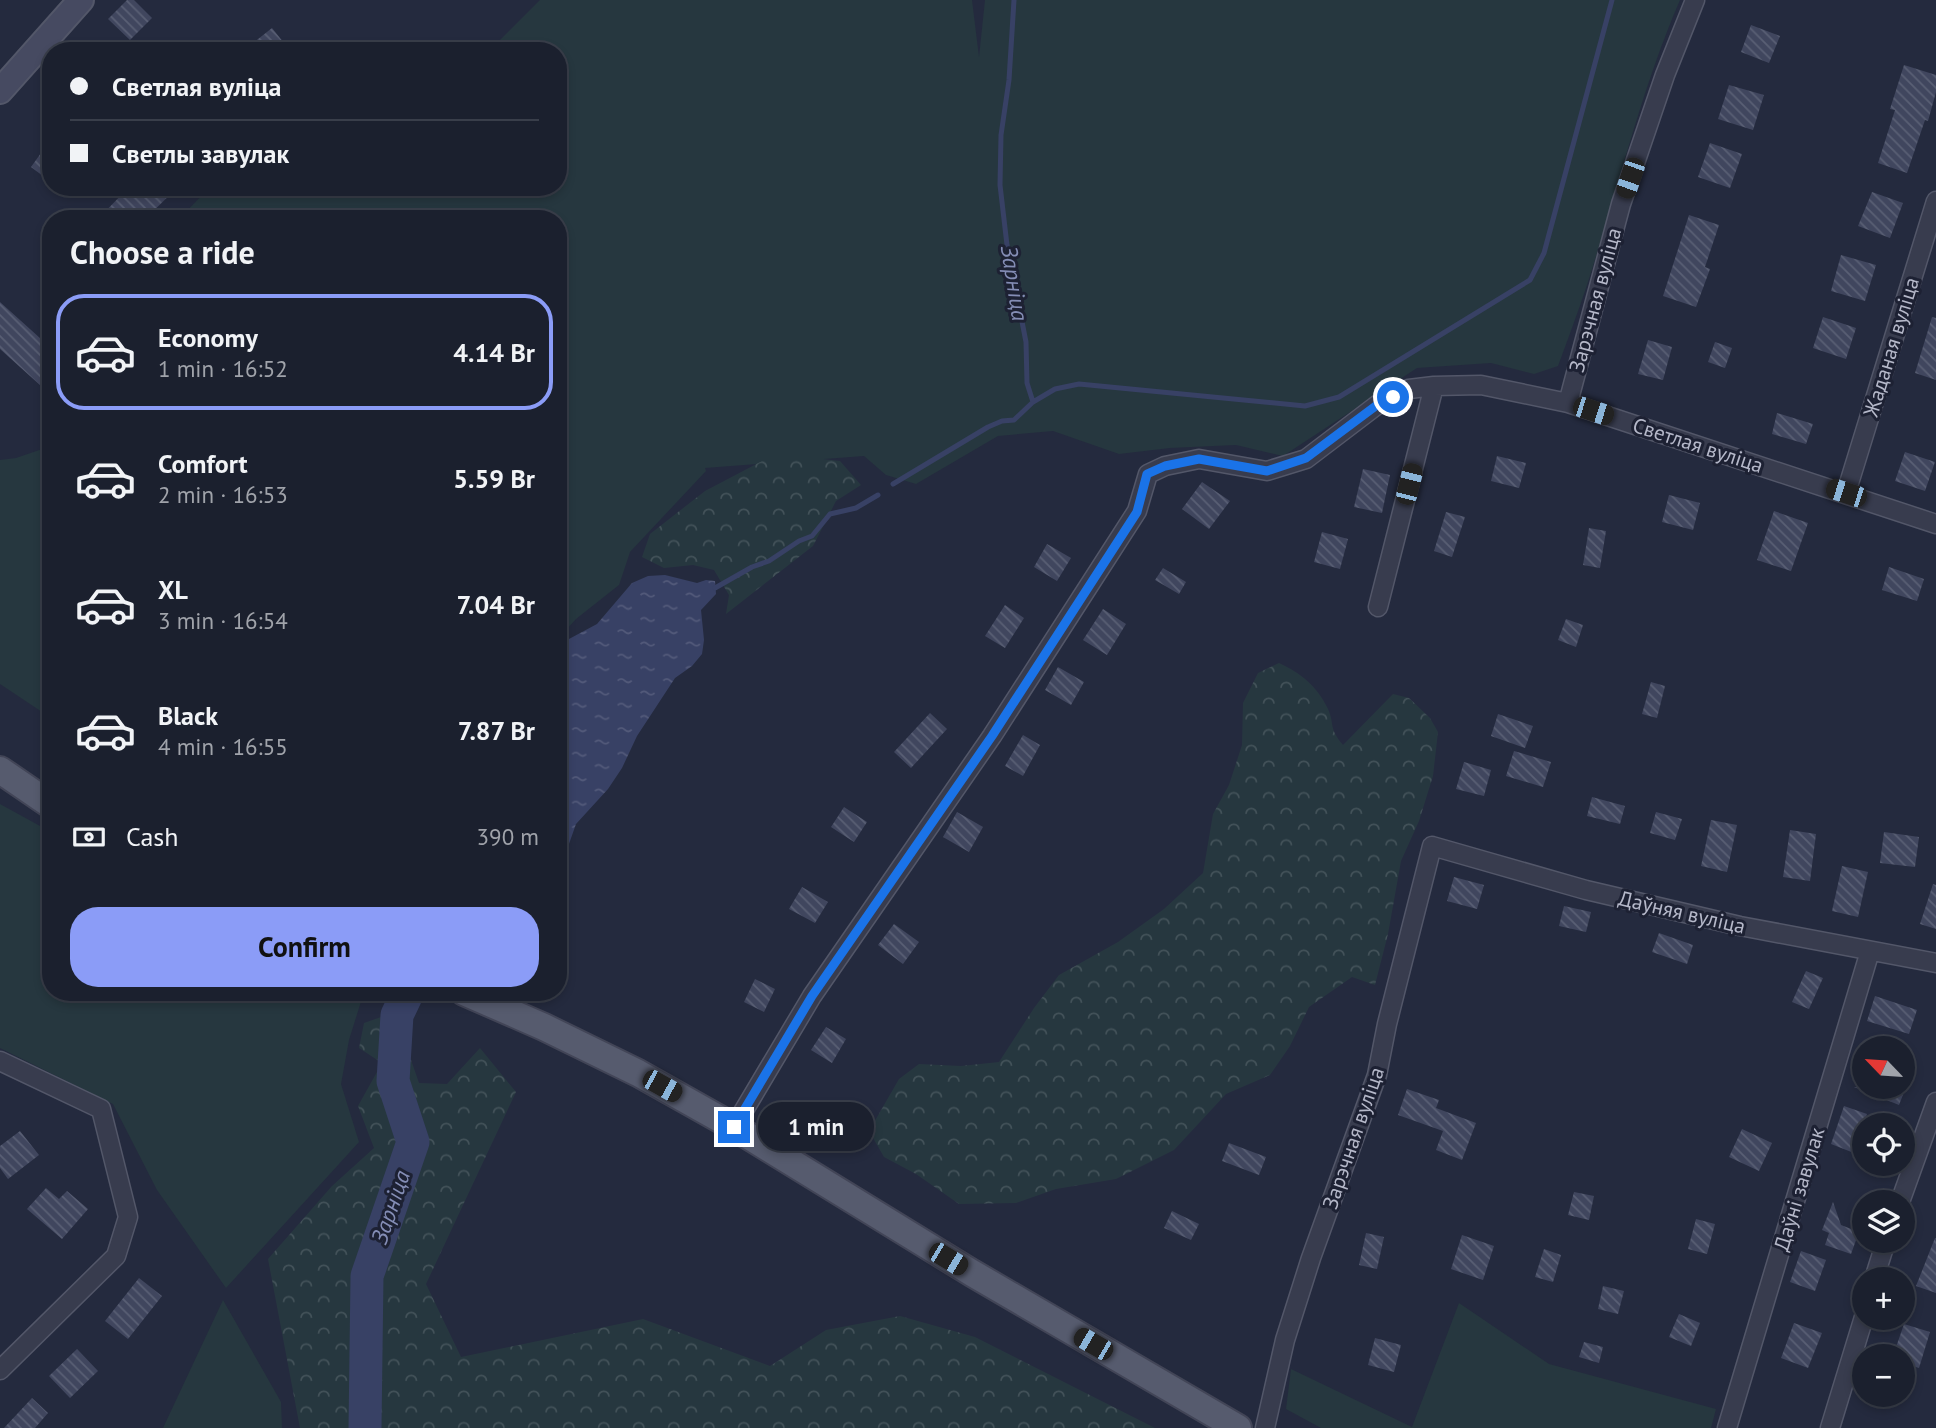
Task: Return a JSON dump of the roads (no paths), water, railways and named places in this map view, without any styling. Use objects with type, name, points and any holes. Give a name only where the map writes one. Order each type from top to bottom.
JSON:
[{"type":"main road","points":[[0,770],[42,799]]},
{"type":"main road","points":[[485,1001],[739,1117],[972,1273],[1238,1428]]},
{"type":"street","points":[[44,42],[81,0]]},
{"type":"street","name":"Зарэчная вуліца","points":[[1568,403],[1621,204],[1665,75],[1695,0]]},
{"type":"street","points":[[0,91],[42,44]]},
{"type":"street","name":"Жаданая вуліца","points":[[1846,493],[1936,201]]},
{"type":"street","name":"Светлая вуліца","points":[[739,1117],[812,996],[992,736],[1137,512],[1147,474],[1165,466],[1199,459],[1267,471],[1306,458],[1377,405],[1409,389],[1481,385],[1568,403],[1936,524]]},
{"type":"street","points":[[1378,607],[1434,386]]},
{"type":"street","name":"Зарэчная вуліца","points":[[1265,1428],[1289,1328],[1377,1075],[1387,1024],[1432,846]]},
{"type":"street","name":"Даўняя вуліца","points":[[1432,846],[1586,890],[1740,926],[1936,963]]},
{"type":"street","name":"Даўні завулак","points":[[1727,1428],[1870,951]]},
{"type":"street","points":[[0,1061],[101,1109],[128,1217],[117,1256],[0,1370]]},
{"type":"street","points":[[1904,1190],[1936,1102]]},
{"type":"street","points":[[1830,1428],[1860,1330]]},
{"type":"water","points":[[665,575],[697,583],[715,581],[716,594],[701,610],[704,640],[702,654],[692,666],[675,678],[637,736],[622,768],[608,789],[576,824],[567,850],[567,641],[597,624],[632,583],[648,576]]},
{"type":"waterway","name":"Зарніца","points":[[893,484],[988,427],[1002,421],[1014,420],[1033,402],[1027,383],[1026,342],[1007,245],[1000,185],[1001,135],[1009,80],[1014,0]]},
{"type":"waterway","points":[[1033,402],[1055,389],[1079,384],[1305,406],[1339,397],[1530,280],[1544,253],[1612,0]]},
{"type":"waterway","name":"Зарніца","points":[[715,588],[812,536],[830,514],[856,508],[878,495]]},
{"type":"waterway","name":"Зарніца","points":[[365,1428],[367,1276],[413,1142],[393,1081],[397,1015],[404,1001]]}]
